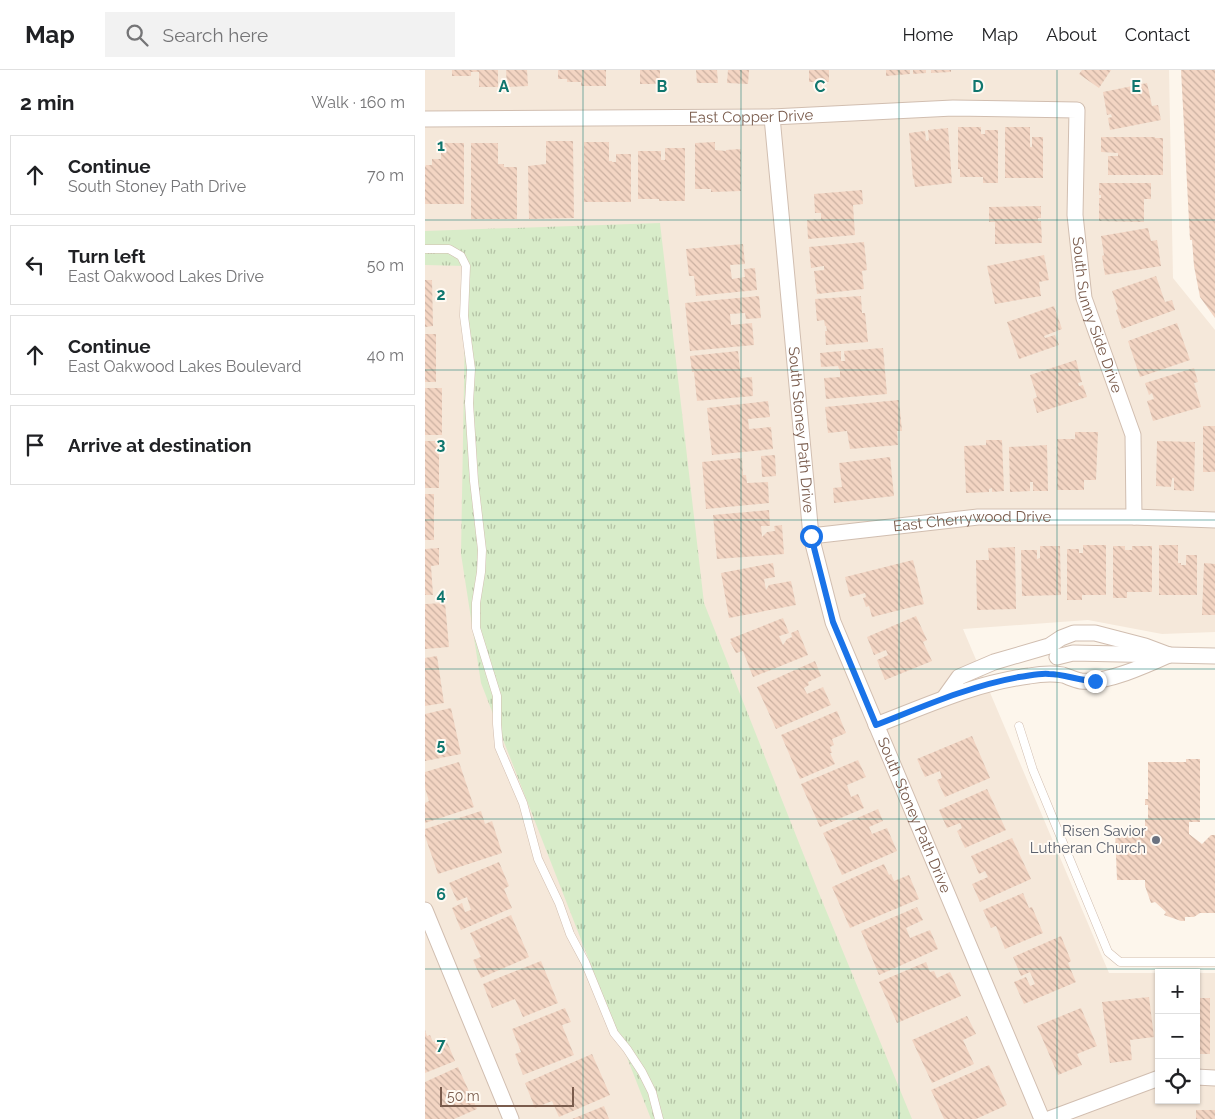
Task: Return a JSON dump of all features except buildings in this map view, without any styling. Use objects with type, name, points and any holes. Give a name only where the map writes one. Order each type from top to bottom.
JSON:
[{"type":"street","name":"East Copper Drive","points":[[425,119],[771,117],[953,108],[1077,110]]},
{"type":"street","name":"South Sunny Side Drive","points":[[1077,110],[1075,215],[1083,298],[1133,435],[1134,517]]},
{"type":"street","name":"South Stoney Path Drive","points":[[771,117],[811,536],[833,622],[1041,1119]]},
{"type":"street","name":"East Cherrywood Drive","points":[[811,536],[978,517],[1134,517],[1215,520]]},
{"type":"street","points":[[944,698],[959,677],[994,662],[1028,653],[1053,651],[1215,656]]},
{"type":"street","points":[[1053,651],[1057,674]]},
{"type":"street","points":[[876,725],[944,698],[1000,680],[1057,674],[1081,681],[1095,681],[1142,667],[1169,655]]},
{"type":"street","points":[[425,910],[511,1119]]},
{"type":"street","points":[[1200,1077],[1215,1078]]},
{"type":"street","points":[[1049,1119],[1155,1079]]},
{"type":"lane","points":[[425,249],[449,249],[461,256],[466,266],[463,316],[471,369],[469,403],[474,481],[482,550],[475,628],[497,696],[499,747],[523,803],[538,859],[585,962],[614,1033],[642,1072],[652,1092],[659,1119]]},
{"type":"lane","points":[[1019,726],[1033,770],[1108,952],[1120,962],[1215,962]]},
{"type":"shaded area","points":[[425,70],[1169,70],[1173,278],[1215,330],[1215,632],[1162,634],[1088,620],[963,629],[1109,973],[1155,973],[1155,1104],[1200,1104],[1200,973],[1215,973],[1215,1119],[425,1119]]},
{"type":"green space","points":[[660,223],[704,603],[818,891],[912,1119],[651,1119],[481,683],[461,554],[466,266],[425,265],[425,231]]},
{"type":"place","name":"Risen Savior Lutheran Church","points":[[1156,840]]},
{"type":"route","points":[[811,536],[833,622],[876,725],[944,698],[1000,680],[1048,674],[1064,675],[1081,681],[1095,681]]}]
